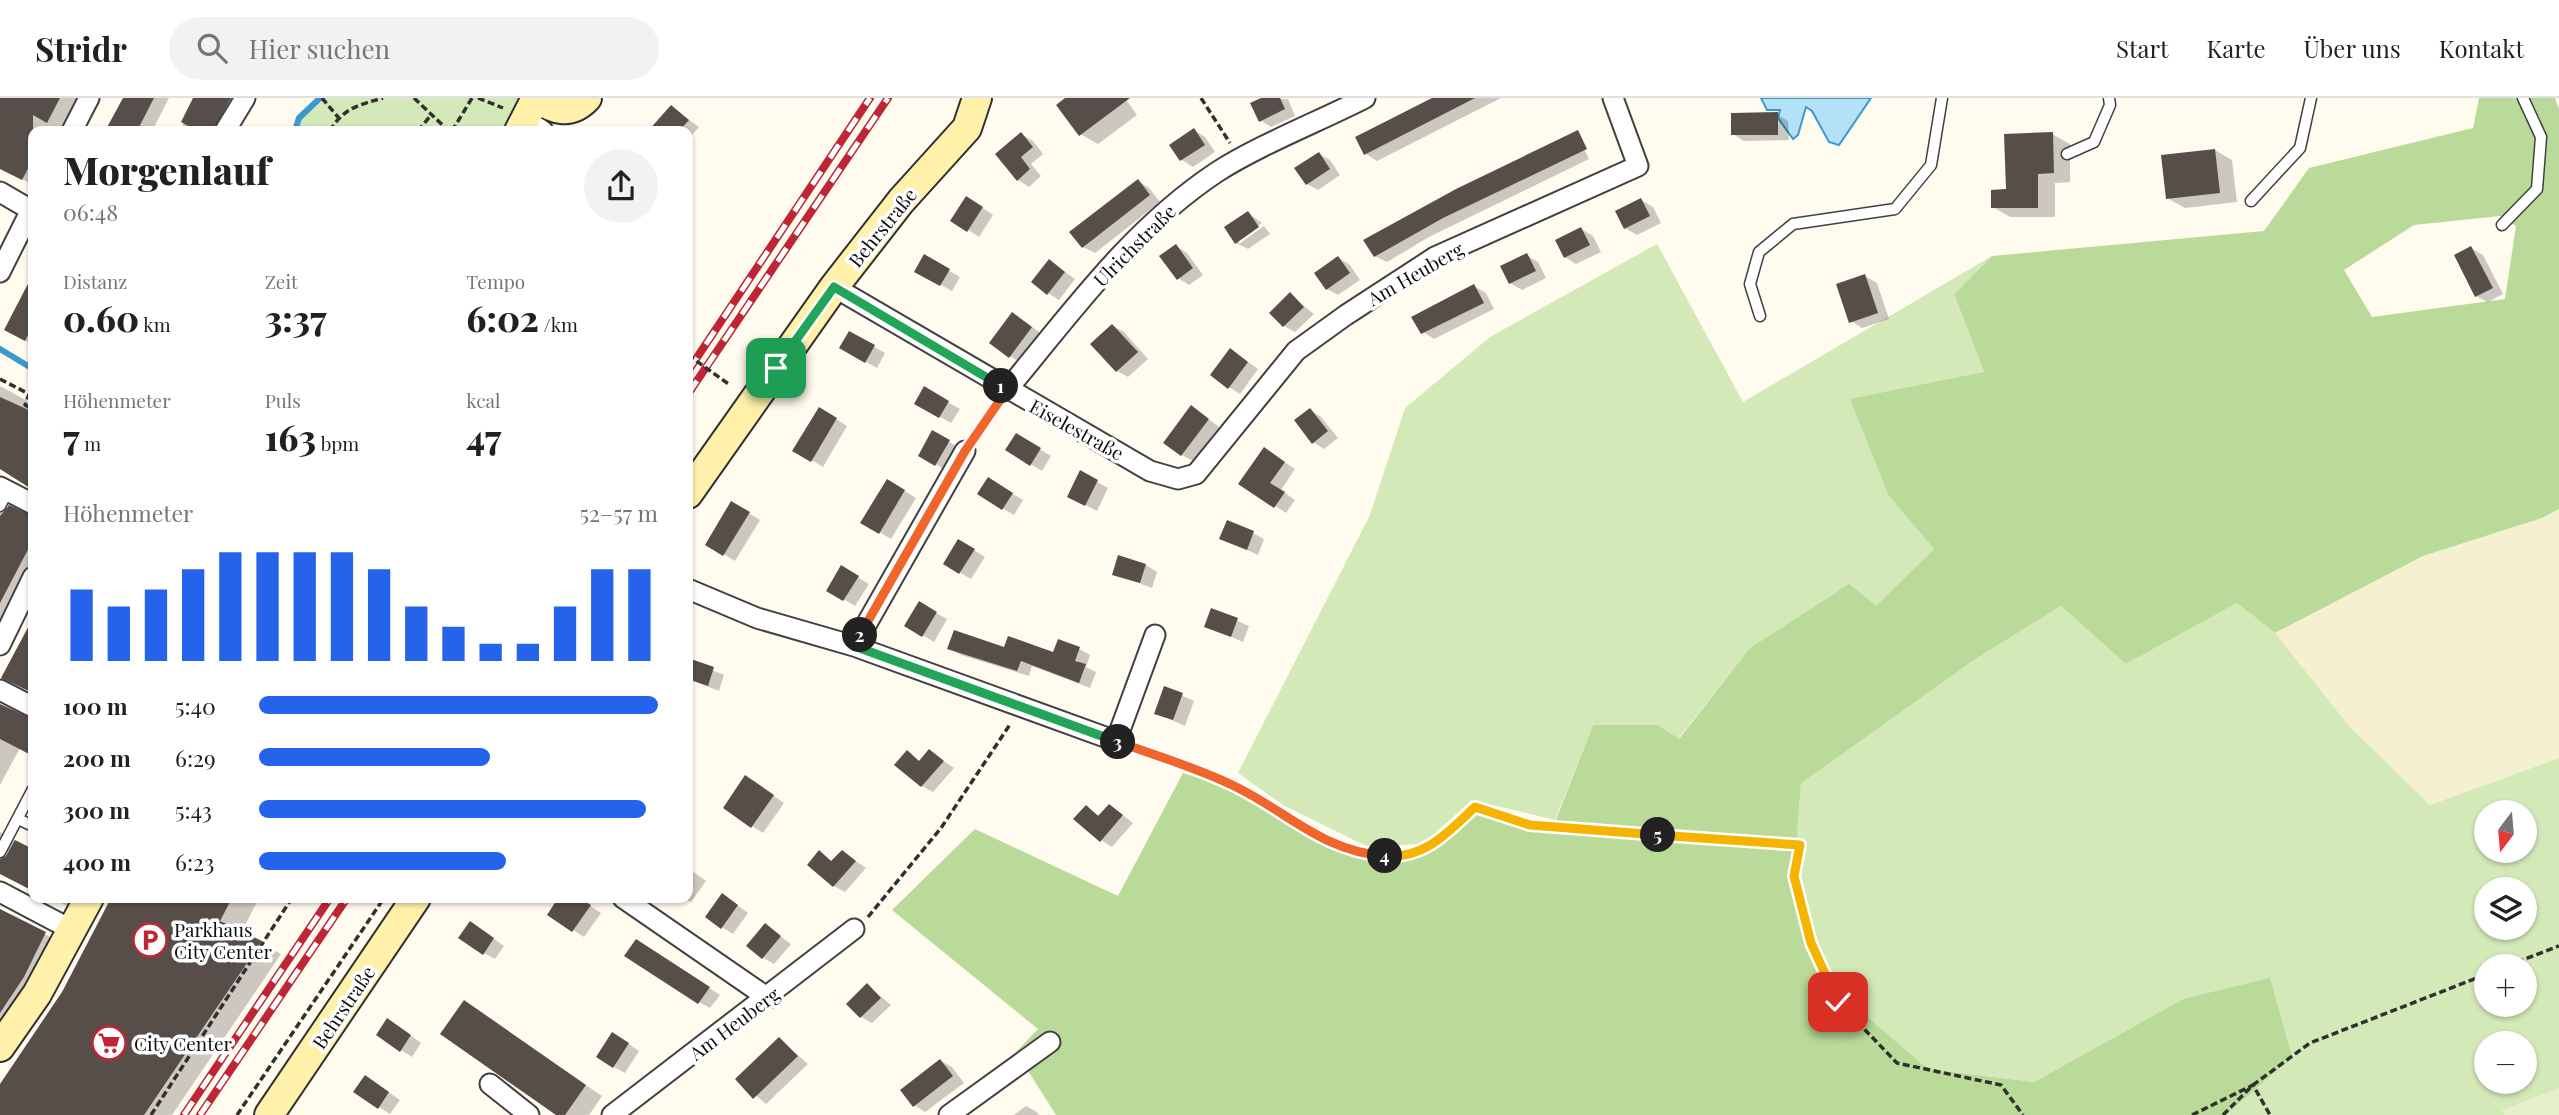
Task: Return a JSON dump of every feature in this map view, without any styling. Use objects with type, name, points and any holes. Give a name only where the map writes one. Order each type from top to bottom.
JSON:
[{"type":"street","points":[[75,126],[89,98]]},
{"type":"street","points":[[228,126],[245,98]]},
{"type":"street","points":[[535,119],[573,109],[587,98]]},
{"type":"street","name":"Behrstraße","points":[[693,487],[834,287],[901,201],[967,128],[977,98]]},
{"type":"street","name":"Ulrichstraße","points":[[1007,390],[1119,255],[1163,212],[1219,171],[1365,98]]},
{"type":"street","name":"Am Heuberg","points":[[1178,479],[1196,474],[1296,351],[1346,315],[1435,257],[1637,166],[1614,98]]},
{"type":"street","points":[[0,192],[28,206]]},
{"type":"street","points":[[0,272],[5,251],[28,214]]},
{"type":"street","name":"Eiselestraße","points":[[834,287],[1150,471],[1178,479]]},
{"type":"street","points":[[854,646],[965,451]]},
{"type":"street","points":[[3,494],[28,502]]},
{"type":"street","points":[[0,645],[28,587]]},
{"type":"street","points":[[693,591],[757,618],[854,646],[1116,741],[1155,635]]},
{"type":"street","points":[[0,690],[28,704]]},
{"type":"street","points":[[0,892],[72,930]]},
{"type":"street","points":[[0,1047],[37,994],[86,903]]},
{"type":"street","name":"Behrstraße","points":[[269,1115],[413,903]]},
{"type":"street","points":[[630,903],[768,998]]},
{"type":"street","name":"Am Heuberg","points":[[612,1115],[768,998],[854,929]]},
{"type":"street","points":[[949,1115],[1049,1042]]},
{"type":"street","points":[[490,1084],[529,1115]]},
{"type":"lane","points":[[1760,316],[1751,284],[1759,252],[1793,224],[1895,209],[1931,165],[1942,98]]},
{"type":"lane","points":[[2067,154],[2094,142],[2110,105],[2109,98]]},
{"type":"lane","points":[[2251,201],[2300,148],[2311,98]]},
{"type":"lane","points":[[2502,225],[2537,189],[2541,137],[2523,98]]},
{"type":"lane","points":[[0,852],[28,799]]},
{"type":"lane","points":[[18,818],[28,823]]},
{"type":"path","points":[[322,98],[338,117]]},
{"type":"path","points":[[333,126],[338,117],[352,107],[383,98]]},
{"type":"path","points":[[414,98],[444,126]]},
{"type":"path","points":[[453,126],[472,98]]},
{"type":"path","points":[[478,98],[535,119]]},
{"type":"path","points":[[1202,98],[1241,160]]},
{"type":"path","points":[[422,126],[431,115]]},
{"type":"path","points":[[693,359],[730,385]]},
{"type":"path","points":[[0,379],[28,393]]},
{"type":"path","points":[[965,451],[1007,390]]},
{"type":"path","points":[[854,929],[867,918],[941,828],[1022,707]]},
{"type":"path","points":[[1116,741],[1232,785],[1309,833],[1360,854],[1404,857],[1434,845],[1475,807],[1530,825],[1800,845],[1794,876],[1811,943],[1838,1002],[1896,1063],[2001,1085],[2023,1115]]},
{"type":"path","points":[[151,1115],[289,903]]},
{"type":"path","points":[[237,1115],[381,903]]},
{"type":"path","points":[[2537,954],[2559,946]]},
{"type":"path","points":[[2222,1115],[2253,1085],[2310,1043],[2474,979]]},
{"type":"path","points":[[2192,1115],[2253,1085]]},
{"type":"path","points":[[2253,1085],[2270,1115]]},
{"type":"shaded area","points":[[2559,509],[2559,758],[2430,805],[2350,727],[2275,633],[2423,556],[2542,518]]},
{"type":"green space","points":[[320,98],[519,98],[520,103],[504,126],[297,126],[299,118]]},
{"type":"green space","points":[[2479,98],[2555,98],[2559,109],[2559,509],[2542,518],[2423,556],[2275,633],[2237,603],[2126,664],[2061,606],[1974,660],[1801,783],[1794,876],[1830,985],[1928,1069],[2034,1082],[2183,999],[2270,978],[2292,1057],[2226,1115],[1056,1115],[1016,1052],[1038,1029],[892,910],[975,829],[1118,896],[1183,773],[1235,789],[1308,838],[1397,864],[1431,850],[1475,811],[1552,830],[1593,725],[1658,725],[1679,739],[1749,649],[1849,584],[1876,606],[1934,549],[1889,496],[1850,399],[1984,372],[1954,294],[1992,256],[2264,231],[2309,168],[2473,128]],"holes":[[[2500,216],[2516,226],[2505,299],[2372,317],[2344,270],[2414,225]]]},
{"type":"green space","points":[[1657,244],[1743,402],[1992,256],[1954,294],[1984,372],[1889,496],[1934,549],[1876,606],[1749,649],[1678,739],[1593,725],[1555,820],[1472,800],[1423,844],[1366,846],[1283,805],[1238,773],[1370,515],[1405,408],[1490,337]]},
{"type":"green space","points":[[2237,603],[2275,633],[2350,727],[2430,805],[2559,758],[2559,1115],[2223,1115],[2183,999],[2034,1082],[1928,1069],[1830,985],[1794,876],[1801,782],[1974,660],[2061,606],[2126,664]]},
{"type":"green space","points":[[2559,1088],[2559,1115],[2504,1115],[2502,1110]]},
{"type":"water","points":[[1761,98],[1871,98],[1839,145],[1829,142],[1812,111],[1806,107],[1798,135],[1793,139],[1778,118],[1780,110],[1767,110]]},
{"type":"building","points":[[0,98],[60,98],[47,123],[33,115],[33,126],[28,126],[28,169],[22,180],[0,169]]},
{"type":"building","points":[[123,98],[154,98],[140,126],[108,126]]},
{"type":"building","points":[[193,98],[231,98],[216,126],[188,126],[181,122]]},
{"type":"building","points":[[1065,98],[1130,98],[1079,136],[1056,105]]},
{"type":"building","points":[[1261,98],[1280,98],[1285,109],[1259,122],[1250,103]]},
{"type":"building","points":[[1432,98],[1475,98],[1364,155],[1355,137]]},
{"type":"building","points":[[671,105],[689,120],[684,126],[652,126]]},
{"type":"building","points":[[1778,112],[1778,135],[1731,135],[1731,113]]},
{"type":"building","points":[[1194,128],[1205,145],[1180,161],[1169,145]]},
{"type":"building","points":[[1578,130],[1587,149],[1443,218],[1374,257],[1363,240],[1456,189]]},
{"type":"building","points":[[1021,132],[1033,147],[1021,157],[1030,169],[1017,181],[995,154]]},
{"type":"building","points":[[2053,132],[2054,173],[2038,174],[2038,208],[1991,208],[1991,190],[2006,189],[2004,134]]},
{"type":"building","points":[[2215,149],[2220,193],[2166,199],[2161,155]]},
{"type":"building","points":[[1319,152],[1330,169],[1306,185],[1294,168]]},
{"type":"building","points":[[1138,179],[1150,195],[1082,248],[1069,232]]},
{"type":"building","points":[[966,196],[983,207],[967,232],[950,221]]},
{"type":"building","points":[[1641,198],[1650,216],[1624,229],[1615,211]]},
{"type":"building","points":[[1248,211],[1259,227],[1235,244],[1224,227]]},
{"type":"building","points":[[1581,227],[1590,245],[1564,258],[1555,240]]},
{"type":"building","points":[[1176,244],[1193,268],[1177,280],[1159,256]]},
{"type":"building","points":[[2471,246],[2493,288],[2475,297],[2454,255]]},
{"type":"building","points":[[1527,253],[1536,271],[1509,284],[1500,266]]},
{"type":"building","points":[[924,254],[950,269],[940,286],[914,272]]},
{"type":"building","points":[[1338,256],[1350,273],[1326,290],[1314,273]]},
{"type":"building","points":[[1049,259],[1065,272],[1047,295],[1031,282]]},
{"type":"building","points":[[1865,274],[1878,313],[1849,323],[1836,284]]},
{"type":"building","points":[[28,284],[28,335],[25,341],[4,330]]},
{"type":"building","points":[[1474,284],[1484,303],[1421,334],[1411,317]]},
{"type":"building","points":[[1290,292],[1304,307],[1283,327],[1269,313]]},
{"type":"building","points":[[1012,312],[1032,327],[1009,358],[989,343]]},
{"type":"building","points":[[1112,324],[1138,352],[1116,372],[1090,344]]},
{"type":"building","points":[[849,331],[875,345],[865,363],[839,348]]},
{"type":"building","points":[[1230,348],[1248,362],[1228,389],[1210,375]]},
{"type":"building","points":[[924,386],[949,401],[939,418],[914,404]]},
{"type":"building","points":[[0,397],[28,410],[28,487],[0,469]]},
{"type":"building","points":[[1191,405],[1209,419],[1181,456],[1163,443]]},
{"type":"building","points":[[819,407],[837,418],[811,462],[792,451]]},
{"type":"building","points":[[1310,408],[1328,431],[1312,444],[1294,420]]},
{"type":"building","points":[[932,430],[950,440],[935,466],[918,456]]},
{"type":"building","points":[[1016,433],[1041,448],[1030,466],[1005,450]]},
{"type":"building","points":[[1264,447],[1285,462],[1270,483],[1285,492],[1274,508],[1238,484]]},
{"type":"building","points":[[1080,470],[1098,480],[1085,506],[1067,497]]},
{"type":"building","points":[[988,477],[1013,493],[1002,510],[977,494]]},
{"type":"building","points":[[887,479],[905,490],[879,534],[860,523]]},
{"type":"building","points":[[731,501],[750,512],[723,556],[705,545]]},
{"type":"building","points":[[9,505],[28,514],[28,550],[0,603],[0,516]]},
{"type":"building","points":[[1227,520],[1254,531],[1247,550],[1219,539]]},
{"type":"building","points":[[958,539],[975,549],[959,574],[943,564]]},
{"type":"building","points":[[1118,555],[1146,564],[1140,583],[1112,575]]},
{"type":"building","points":[[841,565],[859,576],[843,601],[826,591]]},
{"type":"building","points":[[919,601],[937,612],[922,637],[904,626]]},
{"type":"building","points":[[1211,608],[1238,618],[1231,637],[1204,627]]},
{"type":"building","points":[[28,627],[28,691],[1,678]]},
{"type":"building","points":[[954,630],[1004,647],[1008,636],[1053,652],[1058,639],[1080,647],[1075,661],[1086,664],[1079,683],[1021,661],[1017,671],[947,649]]},
{"type":"building","points":[[693,660],[714,667],[708,686],[693,681]]},
{"type":"building","points":[[1164,686],[1183,693],[1173,720],[1154,714]]},
{"type":"building","points":[[0,704],[28,717],[28,753],[0,739]]},
{"type":"building","points":[[929,749],[944,761],[921,787],[894,765],[907,750],[919,761]]},
{"type":"building","points":[[745,775],[774,795],[751,828],[723,808]]},
{"type":"building","points":[[1109,804],[1123,815],[1100,842],[1073,819],[1086,805],[1098,816]]},
{"type":"building","points":[[15,840],[28,846],[28,888],[0,874],[0,859],[6,856]]},
{"type":"building","points":[[819,850],[831,861],[842,850],[856,861],[833,887],[807,865]]},
{"type":"building","points":[[722,893],[738,905],[721,929],[705,917]]},
{"type":"building","name":"City Center","points":[[108,903],[229,903],[220,921],[262,941],[144,1115],[0,1115],[0,1084],[62,992]]},
{"type":"building","points":[[555,903],[591,905],[572,932],[547,915]]},
{"type":"building","points":[[0,909],[46,932],[24,977],[0,1013]]},
{"type":"building","points":[[470,921],[494,938],[483,955],[458,938]]},
{"type":"building","points":[[765,923],[781,936],[762,959],[746,946]]},
{"type":"building","points":[[636,939],[710,987],[698,1004],[624,956]]},
{"type":"building","points":[[867,983],[881,998],[860,1018],[846,1004]]},
{"type":"building","points":[[464,1000],[586,1085],[565,1115],[556,1115],[440,1034]]},
{"type":"building","points":[[387,1018],[411,1035],[400,1052],[376,1035]]},
{"type":"building","points":[[612,1032],[629,1043],[613,1068],[596,1057]]},
{"type":"building","points":[[779,1037],[798,1056],[753,1099],[735,1079]]},
{"type":"building","points":[[940,1059],[953,1076],[913,1107],[900,1090]]},
{"type":"building","points":[[365,1075],[389,1092],[378,1109],[353,1092]]},
{"type":"waterway","points":[[297,126],[299,118],[320,98]]},
{"type":"waterway","points":[[0,349],[28,366]]},
{"type":"railway","points":[[693,364],[870,98]]},
{"type":"railway","points":[[693,387],[888,98]]},
{"type":"railway","points":[[184,1115],[327,903]]},
{"type":"railway","points":[[200,1115],[344,903]]},
{"type":"place","name":"Parkhaus City Center","points":[[150,940]]},
{"type":"place","name":"City Center","points":[[109,1043]]},
{"type":"route","points":[[776,368],[834,287],[1007,390],[995,403],[965,451],[854,646],[1191,768],[1232,785],[1309,833],[1360,854],[1404,857],[1434,845],[1475,807],[1530,825],[1800,845],[1794,876],[1811,943],[1838,1002]]}]
